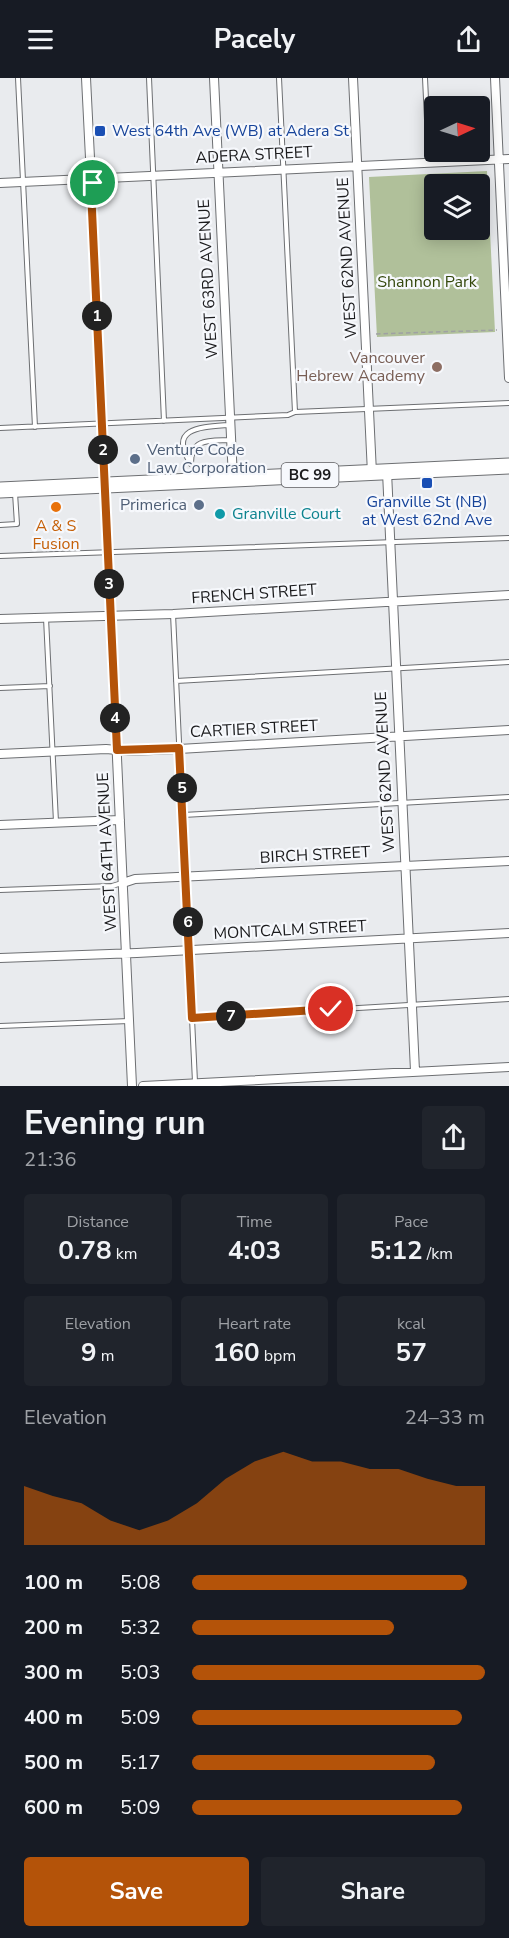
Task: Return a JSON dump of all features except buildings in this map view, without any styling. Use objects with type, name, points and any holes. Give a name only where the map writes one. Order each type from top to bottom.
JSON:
[{"type":"highway","name":"BC 99","points":[[8,490],[509,466]]},
{"type":"street","name":"WEST 64TH AVENUE","points":[[86,78],[93,183],[91,189],[132,1086]]},
{"type":"street","name":"WEST 63RD AVENUE","points":[[214,78],[233,479]]},
{"type":"street","name":"WEST 62ND AVENUE","points":[[353,78],[369,408],[390,543],[415,1071]]},
{"type":"street","points":[[495,78],[509,378]]},
{"type":"street","name":"ADERA STREET","points":[[490,159],[509,159]]},
{"type":"street","name":"ADERA STREET","points":[[0,183],[429,162]]},
{"type":"street","points":[[80,179],[91,189]]},
{"type":"street","name":"FRENCH STREET","points":[[0,619],[173,614],[509,595]]},
{"type":"street","name":"CARTIER STREET","points":[[0,754],[179,748],[509,730]]},
{"type":"street","points":[[0,825],[120,820]]},
{"type":"street","name":"BIRCH STREET","points":[[123,883],[135,879],[509,861]]},
{"type":"street","name":"MONTCALM STREET","points":[[0,958],[189,951],[509,933]]},
{"type":"street","points":[[143,1086],[509,1067]]},
{"type":"lane","points":[[18,78],[35,427]]},
{"type":"lane","points":[[149,78],[165,421]]},
{"type":"lane","points":[[279,78],[295,412]]},
{"type":"lane","points":[[425,78],[426,96]]},
{"type":"lane","points":[[231,440],[204,441],[195,446],[191,455],[191,464],[182,451],[183,441],[188,433],[196,428],[230,421],[288,415],[295,412],[509,403]]},
{"type":"lane","points":[[0,428],[165,421],[230,421]]},
{"type":"lane","points":[[0,525],[17,524],[8,490]]},
{"type":"lane","points":[[0,556],[509,538]]},
{"type":"lane","points":[[173,614],[195,1085]]},
{"type":"lane","points":[[46,618],[56,823]]},
{"type":"lane","points":[[176,681],[509,662]]},
{"type":"lane","points":[[0,688],[50,686]]},
{"type":"lane","points":[[183,815],[509,797]]},
{"type":"lane","points":[[0,890],[112,886],[123,883]]},
{"type":"lane","points":[[192,1018],[509,999]]},
{"type":"lane","points":[[0,1026],[129,1021]]},
{"type":"path","points":[[376,334],[496,330]]},
{"type":"green space","name":"Shannon Park","points":[[487,171],[487,174],[428,174]]},
{"type":"green space","name":"Shannon Park","points":[[424,174],[424,240],[490,240],[490,231],[495,332],[377,337],[369,177]]},
{"type":"place","name":"West 64th Ave (WB) at Adera St","points":[[100,131]]},
{"type":"place","name":"Vancouver Hebrew Academy","points":[[437,367]]},
{"type":"place","name":"Venture Code Law Corporation","points":[[135,459]]},
{"type":"place","name":"Granville St (NB) at West 62nd Ave","points":[[427,483]]},
{"type":"place","name":"Primerica","points":[[199,505]]},
{"type":"place","name":"A & S Fusion","points":[[56,507]]},
{"type":"place","name":"Granville Court","points":[[220,514]]},
{"type":"route","points":[[93,183],[91,189],[117,750],[179,748],[192,1018],[331,1009]]}]
